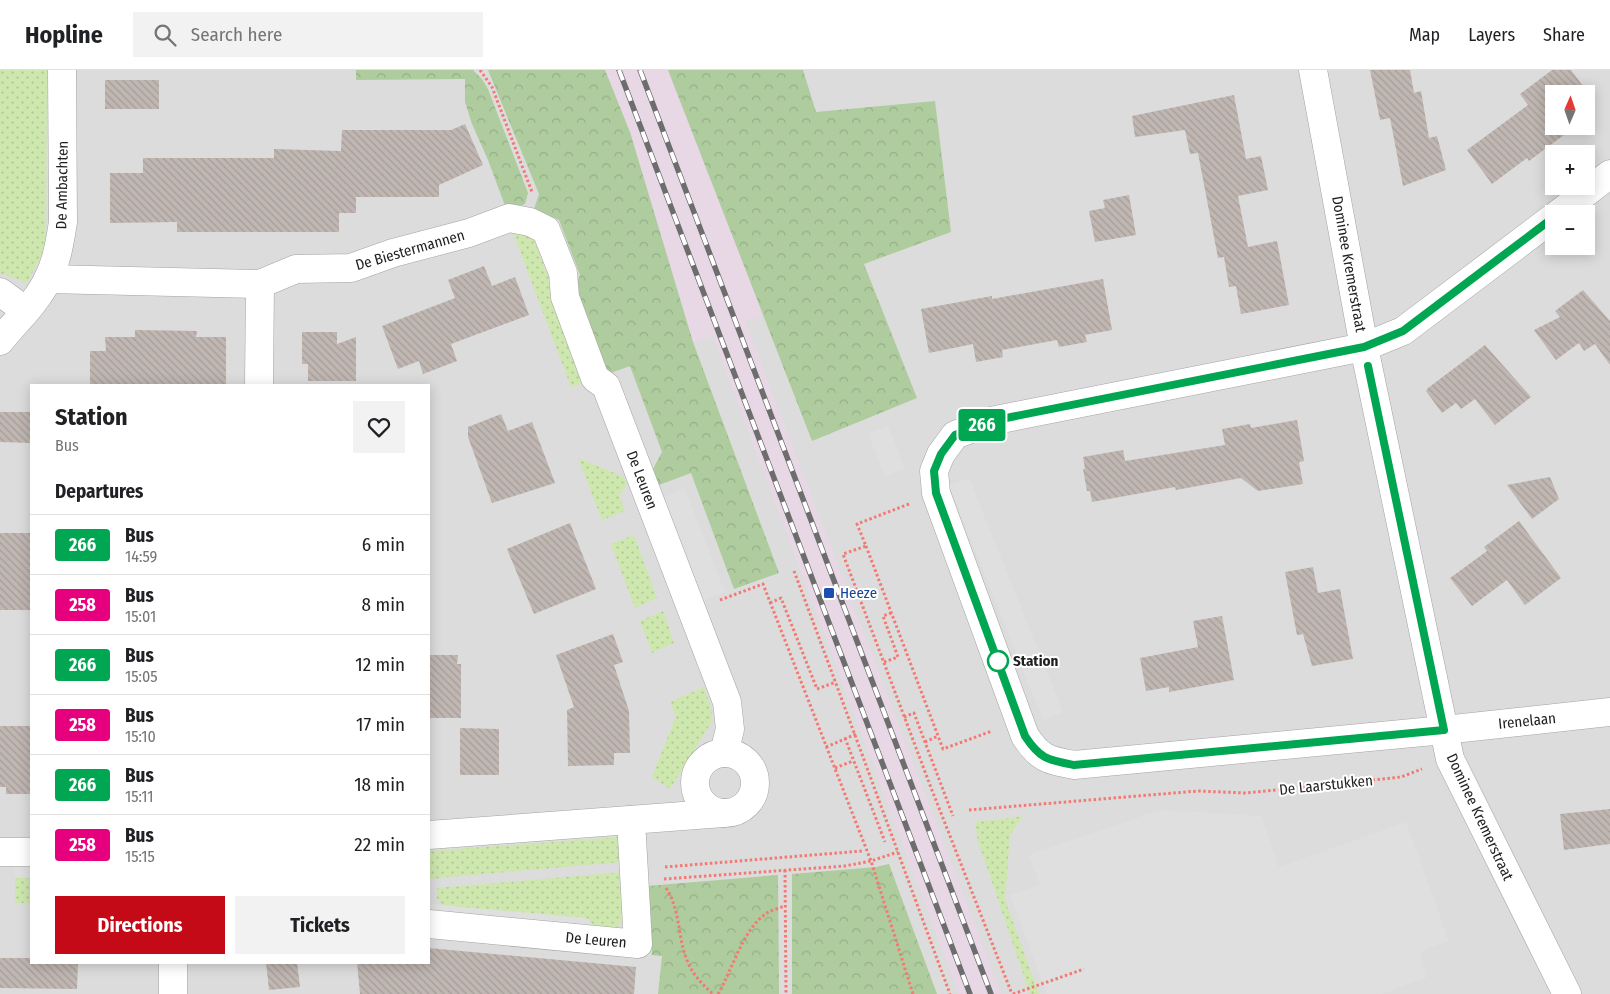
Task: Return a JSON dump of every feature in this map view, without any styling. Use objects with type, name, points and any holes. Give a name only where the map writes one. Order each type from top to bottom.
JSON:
[{"type":"street","name":"De Ambachten","points":[[0,340],[26,311],[48,279],[56,258],[63,222],[62,70]]},
{"type":"street","name":"Dominee Kremerstraat","points":[[1313,70],[1364,347],[1450,759],[1567,994]]},
{"type":"street","points":[[1570,205],[1610,174]]},
{"type":"street","name":"De Biestermannen","points":[[48,279],[260,284],[296,268],[351,268],[393,253],[469,233],[509,218],[530,222]]},
{"type":"street","name":"De Leuren","points":[[530,222],[546,230],[563,273],[564,297],[595,378],[606,386],[727,702],[730,730],[724,753]]},
{"type":"street","points":[[1444,730],[1074,765],[1050,760],[1035,751],[1025,736],[936,493],[934,471],[941,454],[955,435],[991,421],[1364,347],[1403,331],[1545,224]]},
{"type":"street","points":[[259,384],[260,284]]},
{"type":"street","points":[[0,292],[26,311]]},
{"type":"street","name":"Irenelaan","points":[[1444,730],[1610,712]]},
{"type":"street","points":[[430,835],[631,820],[723,813],[733,812],[742,808],[749,801],[755,783],[749,765],[742,758],[724,753],[714,755],[706,760],[699,767],[695,777],[695,788],[698,797],[713,811],[723,813]]},
{"type":"street","name":"De Leuren","points":[[430,924],[638,944],[631,820]]},
{"type":"street","points":[[0,852],[30,852]]},
{"type":"street","points":[[173,964],[173,994]]},
{"type":"path","points":[[480,70],[492,87],[533,194],[530,222]]},
{"type":"path","points":[[936,493],[857,524],[943,749],[1020,720]]},
{"type":"path","points":[[866,546],[843,554],[1012,994],[1084,969]]},
{"type":"path","points":[[794,571],[856,734],[950,994]]},
{"type":"path","points":[[692,611],[763,584],[871,861],[913,994]]},
{"type":"path","points":[[770,602],[782,598],[817,689],[836,682]]},
{"type":"path","points":[[884,662],[898,658],[883,616],[892,613]]},
{"type":"path","points":[[904,717],[914,713],[953,816]]},
{"type":"path","points":[[826,746],[856,734]]},
{"type":"path","points":[[924,742],[938,736]]},
{"type":"path","points":[[845,738],[885,842]]},
{"type":"path","name":"De Laarstukken","points":[[969,810],[1198,791],[1246,793],[1401,777],[1450,759]]},
{"type":"path","points":[[835,768],[853,761]]},
{"type":"path","points":[[634,869],[862,851]]},
{"type":"path","points":[[713,994],[700,983],[686,959],[674,900],[660,880],[845,866],[871,861],[898,852]]},
{"type":"path","points":[[785,870],[786,994]]},
{"type":"path","points":[[718,994],[726,982],[738,950],[752,927],[766,913],[785,906]]},
{"type":"shaded area","points":[[0,70],[1610,70],[1610,994],[0,994]]},
{"type":"shaded area","points":[[605,70],[668,70],[764,314],[745,322],[1001,994],[959,994],[713,336],[693,342],[630,132]]},
{"type":"shaded area","points":[[888,426],[905,469],[885,476],[868,434]]},
{"type":"shaded area","points":[[969,478],[1063,712],[1043,720],[949,485]]},
{"type":"shaded area","points":[[685,489],[725,592],[703,600],[664,497]]},
{"type":"shaded area","points":[[1159,810],[1261,816],[1279,867],[1406,822],[1449,941],[1420,952],[1427,977],[1382,994],[1047,994],[1010,895],[1040,885],[1029,855]]},
{"type":"shaded area","points":[[15,865],[30,865],[30,878],[15,878]]},
{"type":"shaded area","points":[[430,904],[587,918],[597,929],[430,914]]},
{"type":"green space","points":[[0,70],[47,70],[46,238],[42,254],[27,283],[0,273]]},
{"type":"green space","points":[[356,70],[473,70],[488,89],[528,193],[525,204],[507,211],[465,102],[465,79],[356,80]]},
{"type":"green space","points":[[488,70],[605,70],[630,132],[693,342],[779,573],[734,589],[691,473],[659,485],[653,469],[662,452],[630,366],[602,376],[572,293],[580,275],[559,220],[534,209],[539,194]]},
{"type":"green space","points":[[668,70],[803,70],[816,112],[935,101],[951,232],[864,264],[917,398],[812,441]]},
{"type":"green space","points":[[511,227],[533,237],[588,381],[571,387]]},
{"type":"green space","points":[[578,458],[624,477],[627,484],[619,495],[625,511],[602,520]]},
{"type":"green space","points":[[634,535],[657,598],[635,608],[611,544]]},
{"type":"green space","points":[[663,611],[674,643],[652,653],[640,621]]},
{"type":"green space","points":[[704,687],[712,711],[711,723],[670,789],[652,777],[676,716],[670,702]]},
{"type":"green space","points":[[1023,816],[1010,835],[1005,900],[1039,994],[1030,994],[978,841],[975,822]]},
{"type":"green space","points":[[620,837],[622,862],[430,879],[430,851]]},
{"type":"green space","points":[[889,864],[937,994],[792,994],[792,874],[876,867]]},
{"type":"green space","points":[[623,872],[626,917],[612,934],[443,905],[437,899],[437,888]]},
{"type":"green space","points":[[778,875],[779,994],[658,994],[662,956],[652,955],[647,886]]},
{"type":"green space","points":[[15,878],[30,878],[30,903],[15,903]]},
{"type":"building","points":[[1370,70],[1410,70],[1414,93],[1421,91],[1429,138],[1437,136],[1446,170],[1403,186],[1390,118],[1380,120]]},
{"type":"building","points":[[1552,70],[1571,70],[1582,85],[1545,85],[1545,135],[1564,135],[1550,145],[1545,145],[1545,149],[1529,161],[1527,158],[1492,184],[1467,150],[1528,105],[1520,94]]},
{"type":"building","points":[[105,80],[159,80],[159,109],[105,109]]},
{"type":"building","points":[[1234,95],[1246,159],[1261,156],[1268,190],[1238,196],[1248,247],[1277,241],[1289,305],[1241,314],[1236,286],[1229,287],[1224,257],[1218,258],[1198,153],[1190,154],[1185,130],[1135,137],[1132,116]]},
{"type":"building","points":[[465,124],[483,165],[439,185],[439,197],[356,197],[356,213],[339,213],[339,232],[177,232],[177,222],[110,223],[110,173],[143,173],[143,158],[274,158],[274,149],[341,151],[342,130],[451,130]]},
{"type":"building","points":[[1129,195],[1136,235],[1095,242],[1089,211],[1105,208],[1103,200]]},
{"type":"building","points":[[484,266],[492,286],[515,277],[529,315],[451,344],[457,361],[423,374],[419,361],[398,369],[382,326],[455,298],[448,280]]},
{"type":"building","points":[[1103,279],[1112,330],[1085,335],[1087,342],[1059,347],[1057,340],[1002,350],[1003,357],[976,362],[973,344],[929,353],[921,309],[992,296],[992,299]]},
{"type":"building","points":[[1583,290],[1610,321],[1610,365],[1595,344],[1584,351],[1579,343],[1556,360],[1534,330],[1560,317],[1555,311]]},
{"type":"building","points":[[135,330],[197,331],[196,337],[226,337],[226,384],[90,384],[90,351],[106,351],[105,337],[135,337]]},
{"type":"building","points":[[302,332],[337,332],[337,344],[356,337],[356,381],[308,381],[308,364],[302,364]]},
{"type":"building","points":[[1485,345],[1531,397],[1495,425],[1475,399],[1461,409],[1456,403],[1442,413],[1426,391]]},
{"type":"building","points":[[0,412],[30,412],[30,443],[0,442]]},
{"type":"building","points":[[501,414],[508,431],[532,422],[555,483],[492,503],[468,437],[468,427]]},
{"type":"building","points":[[1297,420],[1304,461],[1299,462],[1303,484],[1258,491],[1241,478],[1176,490],[1175,487],[1092,502],[1090,491],[1087,491],[1083,457],[1123,450],[1125,461],[1225,445],[1222,429],[1250,424],[1251,428]]},
{"type":"building","points":[[1550,477],[1559,499],[1532,519],[1507,485]]},
{"type":"building","points":[[1519,521],[1561,578],[1525,605],[1507,580],[1472,606],[1450,578],[1487,551],[1484,547]]},
{"type":"building","points":[[570,523],[596,589],[534,614],[507,549]]},
{"type":"building","points":[[0,533],[30,533],[30,610],[0,610]]},
{"type":"building","points":[[1313,567],[1318,593],[1340,589],[1353,659],[1312,666],[1303,634],[1297,635],[1285,572]]},
{"type":"building","points":[[1222,616],[1234,680],[1169,692],[1169,687],[1146,691],[1140,658],[1198,647],[1193,621]]},
{"type":"building","points":[[613,634],[623,662],[614,665],[629,711],[630,753],[614,753],[614,765],[568,766],[567,710],[574,707],[556,655]]},
{"type":"building","points":[[430,655],[458,655],[457,664],[461,664],[461,718],[430,718]]},
{"type":"building","points":[[0,726],[30,726],[30,794],[6,794],[6,787],[0,787]]},
{"type":"building","points":[[460,728],[499,729],[499,775],[460,775]]},
{"type":"building","points":[[1610,809],[1610,844],[1564,850],[1560,814]]},
{"type":"building","points":[[430,948],[636,967],[634,994],[360,994],[357,964],[430,964]]},
{"type":"building","points":[[0,958],[30,958],[30,964],[78,964],[77,989],[0,988]]},
{"type":"building","points":[[266,964],[297,964],[300,987],[269,990]]},
{"type":"railway","points":[[619,70],[970,994]]},
{"type":"railway","points":[[640,70],[991,994]]},
{"type":"bus line","name":"266","points":[[1368,366],[1444,730],[1074,765],[1050,760],[1035,751],[1025,736],[936,493],[934,471],[941,454],[955,435],[991,421],[1364,347],[1403,331],[1545,224]]},
{"type":"place","name":"Heeze","points":[[829,593]]},
{"type":"place","name":"Station","points":[[998,661]]}]
